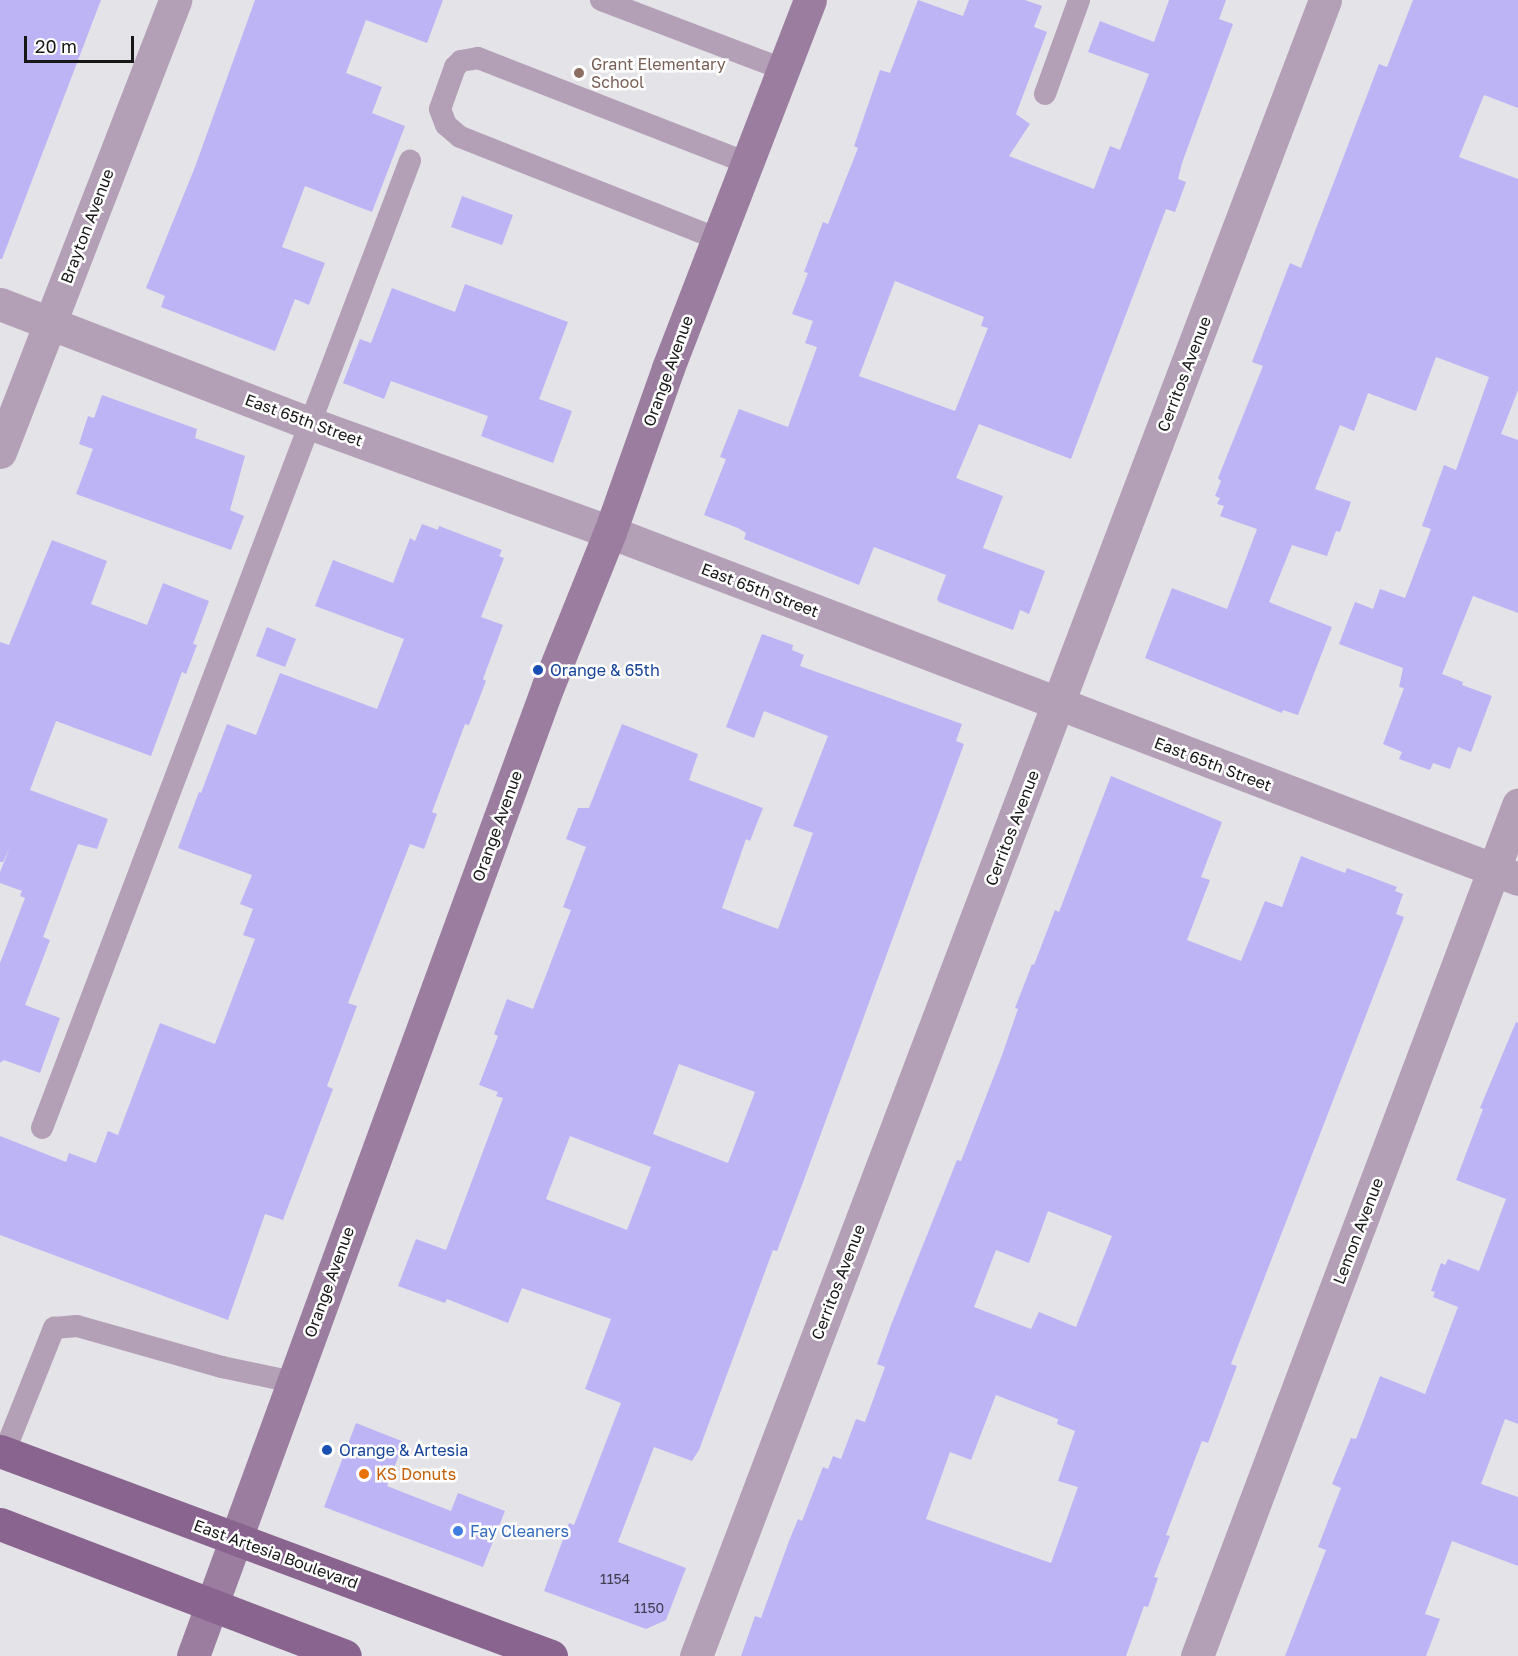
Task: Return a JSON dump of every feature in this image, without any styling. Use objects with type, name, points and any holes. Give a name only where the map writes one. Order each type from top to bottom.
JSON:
[{"type":"main road","name":"East Artesia Boulevard","points":[[2,1452],[552,1656]]},
{"type":"main road","points":[[0,1524],[345,1656]]},
{"type":"street","name":"Brayton Avenue","points":[[0,452],[175,0]]},
{"type":"street","name":"Orange Avenue","points":[[193,1656],[544,697],[810,0]]},
{"type":"street","name":"Cerritos Avenue","points":[[696,1656],[1325,0]]},
{"type":"street","name":"East 65th Street","points":[[0,304],[309,423],[609,531],[1506,874]]},
{"type":"street","name":"Lemon Avenue","points":[[1197,1656],[1506,874],[1518,805]]},
{"type":"lane","points":[[602,0],[783,69]]},
{"type":"lane","points":[[1045,94],[1079,0]]},
{"type":"lane","points":[[718,239],[460,137],[446,124],[440,109],[455,68],[461,61],[478,58],[747,163]]},
{"type":"lane","points":[[42,1128],[410,160]]},
{"type":"lane","points":[[2,1452],[54,1328],[77,1326],[222,1367],[293,1382]]},
{"type":"building","points":[[0,0],[101,0],[2,259],[0,259]]},
{"type":"building","points":[[255,0],[443,0],[427,43],[366,20],[346,73],[382,87],[372,113],[405,126],[372,212],[305,186],[282,247],[325,263],[309,305],[295,299],[275,351],[161,307],[165,296],[146,288],[195,167]]},
{"type":"building","points":[[918,0],[963,16],[969,0],[1025,0],[1042,6],[1034,27],[1047,32],[1016,114],[1030,124],[1009,156],[1094,189],[1110,146],[1120,150],[1149,74],[1088,52],[1100,21],[1154,42],[1169,0],[1226,0],[1219,19],[1233,24],[1182,163],[1178,179],[1186,182],[1175,212],[1166,209],[1071,459],[979,424],[956,478],[1003,496],[983,548],[1045,571],[1029,614],[1020,610],[1013,630],[939,602],[937,599],[946,575],[874,547],[859,585],[744,539],[746,533],[738,528],[704,515],[726,459],[720,457],[739,409],[788,427],[817,347],[805,343],[813,321],[792,314],[808,273],[804,272],[823,222],[828,224],[858,148],[854,146],[880,70],[890,73]],"holes":[[[895,281],[984,317],[981,326],[988,328],[955,411],[859,376]]]},
{"type":"building","points":[[1413,0],[1518,0],[1518,108],[1484,95],[1459,157],[1518,179],[1518,390],[1501,434],[1518,440],[1518,613],[1473,596],[1442,674],[1463,682],[1462,685],[1492,696],[1471,752],[1458,747],[1450,769],[1433,763],[1430,770],[1399,759],[1402,752],[1383,744],[1404,688],[1399,687],[1403,668],[1339,644],[1355,602],[1373,609],[1380,589],[1405,598],[1431,529],[1422,526],[1444,465],[1456,470],[1489,377],[1436,357],[1416,411],[1368,393],[1354,431],[1340,425],[1315,489],[1351,502],[1340,532],[1336,531],[1327,556],[1292,545],[1269,602],[1332,627],[1298,715],[1283,710],[1282,713],[1145,658],[1172,588],[1227,609],[1257,529],[1220,516],[1224,506],[1217,504],[1220,498],[1215,496],[1221,481],[1218,478],[1263,366],[1252,362],[1290,263],[1301,268],[1379,64],[1387,67]]},
{"type":"building","points":[[462,196],[513,215],[502,245],[451,227]]},
{"type":"building","points":[[465,284],[568,322],[539,399],[572,411],[553,463],[481,436],[488,416],[391,381],[384,399],[343,383],[360,339],[371,343],[392,288],[455,312]]},
{"type":"building","points":[[102,395],[197,429],[195,438],[245,456],[230,510],[244,516],[231,550],[76,494],[93,449],[79,444],[88,416],[94,418]]},
{"type":"building","points":[[422,524],[438,530],[439,526],[502,550],[499,556],[504,558],[481,617],[503,625],[483,679],[486,681],[469,725],[465,724],[432,812],[437,814],[424,849],[410,844],[348,1003],[357,1006],[327,1086],[333,1089],[283,1220],[265,1214],[228,1320],[0,1235],[0,1136],[66,1162],[69,1153],[96,1163],[108,1131],[118,1135],[160,1023],[215,1044],[255,939],[243,935],[253,909],[240,904],[252,875],[178,848],[199,792],[201,793],[227,724],[256,735],[280,673],[377,709],[404,639],[315,606],[333,560],[393,583],[410,538],[415,541]]},
{"type":"building","points":[[52,540],[107,561],[91,604],[147,625],[163,583],[209,601],[193,644],[197,645],[186,674],[182,672],[151,756],[56,721],[30,790],[108,819],[97,849],[78,844],[43,937],[50,940],[25,1005],[60,1018],[40,1073],[4,1060],[0,1063],[0,963],[25,898],[20,896],[22,891],[0,883],[0,872],[10,847],[3,862],[0,862],[0,642],[9,645]]},
{"type":"building","points":[[267,627],[296,639],[285,667],[256,656]]},
{"type":"building","points":[[762,634],[793,645],[792,650],[804,655],[800,666],[962,724],[956,741],[964,744],[805,1177],[777,1251],[773,1250],[699,1450],[692,1461],[654,1447],[618,1542],[686,1568],[666,1620],[646,1629],[544,1591],[569,1523],[574,1525],[621,1403],[585,1389],[611,1319],[522,1288],[508,1323],[447,1299],[445,1303],[398,1286],[416,1239],[446,1250],[503,1098],[496,1096],[498,1092],[479,1085],[498,1036],[494,1034],[507,999],[533,1009],[571,910],[563,907],[586,847],[566,839],[578,808],[589,808],[622,724],[698,754],[689,780],[763,808],[750,841],[746,839],[722,908],[778,929],[813,833],[793,826],[828,736],[764,711],[754,738],[726,727]],"holes":[[[679,1064],[755,1092],[728,1163],[653,1134]],[[570,1136],[651,1167],[627,1230],[546,1199]]]},
{"type":"building","points":[[1111,776],[1222,822],[1201,877],[1210,880],[1187,940],[1241,961],[1265,901],[1282,907],[1301,856],[1345,873],[1347,868],[1397,887],[1395,891],[1403,894],[1396,914],[1404,917],[1231,1364],[1237,1366],[1208,1443],[1202,1441],[1166,1535],[1170,1536],[1154,1577],[1158,1578],[1148,1607],[1144,1606],[1126,1656],[741,1656],[755,1616],[761,1618],[798,1519],[802,1521],[823,1467],[828,1469],[833,1456],[841,1459],[856,1419],[865,1422],[885,1367],[877,1364],[891,1325],[957,1160],[961,1161],[1001,1058],[1018,1009],[1015,1008],[1032,964],[1034,965],[1055,910],[1059,912]],"holes":[[[1048,1211],[1112,1236],[1076,1327],[1039,1312],[1031,1329],[974,1307],[996,1250],[1029,1263]],[[996,1395],[1058,1419],[1057,1424],[1075,1431],[1058,1481],[1078,1487],[1051,1563],[926,1519],[950,1452],[971,1460]]]},
{"type":"building","points":[[1516,1022],[1518,1023],[1518,1424],[1505,1419],[1481,1484],[1518,1497],[1518,1566],[1452,1541],[1425,1614],[1440,1619],[1426,1656],[1285,1656],[1326,1550],[1318,1547],[1341,1488],[1332,1484],[1351,1438],[1356,1439],[1380,1376],[1425,1394],[1458,1307],[1433,1297],[1435,1292],[1431,1291],[1441,1263],[1445,1265],[1448,1259],[1479,1271],[1506,1199],[1456,1180],[1483,1109],[1480,1108]]},
{"type":"building","points":[[356,1423],[404,1442],[387,1486],[451,1511],[458,1493],[505,1511],[483,1567],[324,1507]]},
{"type":"place","name":"Grant Elementary School","points":[[579,73]]},
{"type":"place","name":"Orange & 65th","points":[[538,670]]},
{"type":"place","name":"Orange & Artesia","points":[[327,1450]]},
{"type":"place","name":"KS Donuts","points":[[364,1474]]},
{"type":"place","name":"Fay Cleaners","points":[[458,1531]]}]
